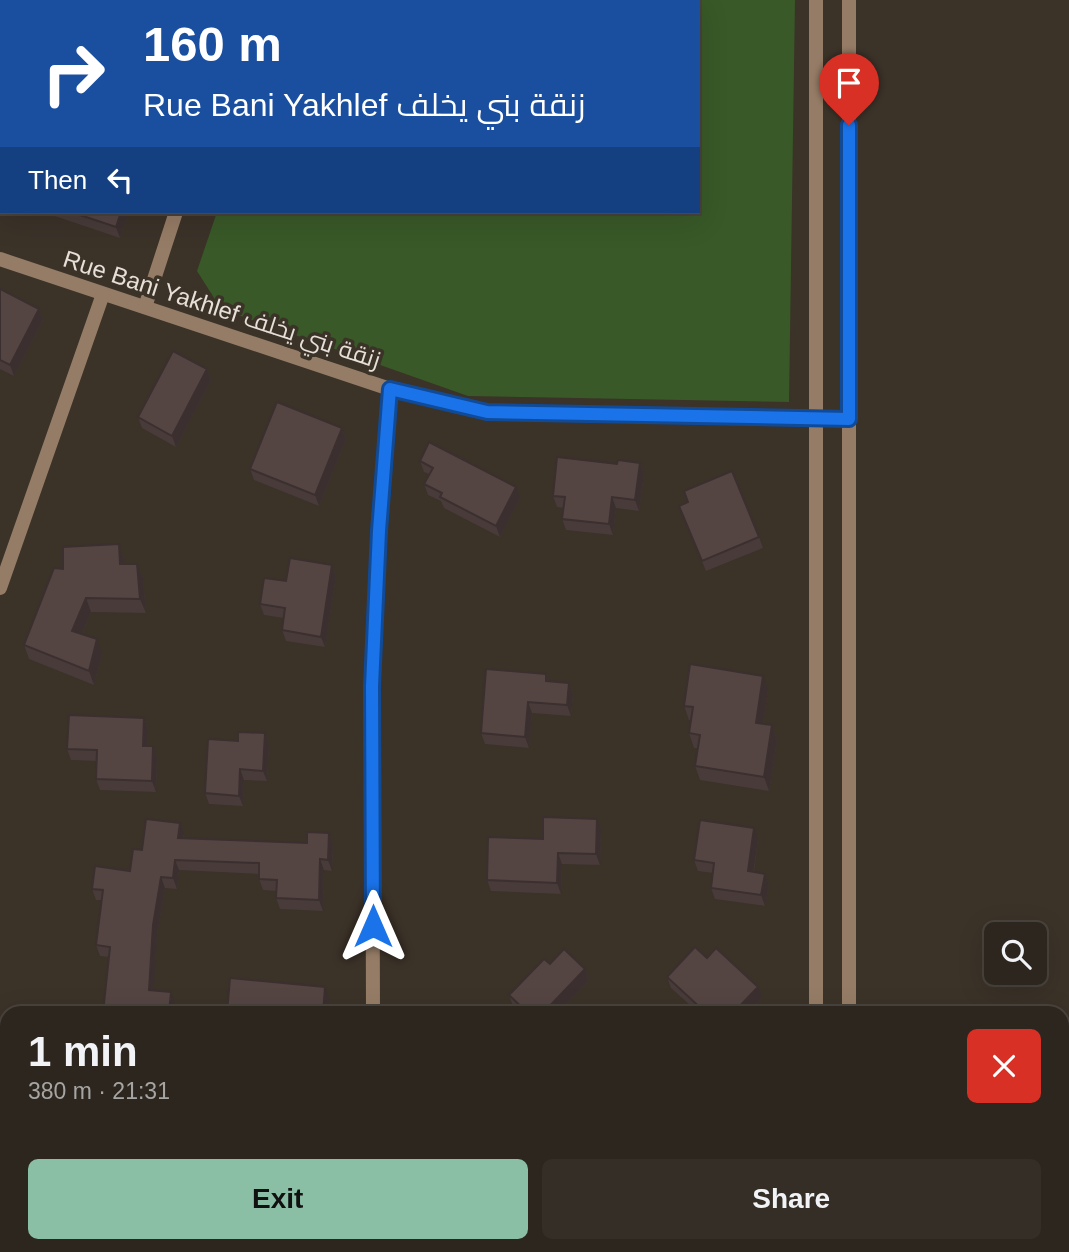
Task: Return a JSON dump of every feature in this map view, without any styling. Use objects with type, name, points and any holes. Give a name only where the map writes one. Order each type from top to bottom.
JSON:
[{"type":"street","points":[[816,0],[816,1006]]},
{"type":"street","points":[[849,0],[849,1006]]},
{"type":"street","points":[[145,307],[175,214]]},
{"type":"street","name":"Rue Bani Yakhlef زنقة بني يخلف","points":[[0,259],[390,389],[487,412],[849,419]]},
{"type":"street","points":[[0,588],[103,294]]},
{"type":"street","points":[[373,1006],[372,686],[379,531],[390,389]]},
{"type":"green space","points":[[700,0],[795,0],[789,402],[468,396],[221,309],[197,271],[216,214],[700,214]]},
{"type":"building","points":[[77,214],[120,214],[116,227]]},
{"type":"building","points":[[0,289],[39,309],[10,365],[0,360]]},
{"type":"building","points":[[173,351],[207,369],[172,436],[138,417]]},
{"type":"building","points":[[277,402],[342,428],[315,495],[250,469]]},
{"type":"building","points":[[429,442],[516,487],[496,526],[440,497],[442,493],[424,484],[433,468],[420,461]]},
{"type":"building","points":[[557,457],[617,464],[618,460],[640,463],[635,500],[612,497],[609,524],[562,519],[565,497],[553,496]]},
{"type":"building","points":[[732,471],[759,537],[702,561],[679,506],[688,502],[684,491]]},
{"type":"building","points":[[119,544],[120,564],[137,564],[140,599],[86,598],[72,631],[97,639],[89,671],[24,645],[54,568],[63,569],[63,547]]},
{"type":"building","points":[[290,558],[332,565],[321,637],[282,630],[285,608],[260,604],[264,578],[286,581]]},
{"type":"building","points":[[690,664],[763,676],[756,723],[772,725],[764,777],[695,766],[700,735],[689,733],[693,707],[684,706]]},
{"type":"building","points":[[486,669],[546,674],[546,681],[569,683],[567,705],[528,702],[525,737],[481,733]]},
{"type":"building","points":[[69,715],[144,718],[143,746],[153,746],[152,781],[96,779],[97,750],[67,749]]},
{"type":"building","points":[[238,732],[265,733],[263,771],[240,769],[239,796],[205,793],[208,739],[238,741]]},
{"type":"building","points":[[543,817],[597,819],[596,854],[558,853],[557,883],[487,880],[488,837],[543,839]]},
{"type":"building","points":[[146,819],[180,823],[178,838],[307,843],[307,832],[329,833],[328,860],[320,859],[319,900],[276,898],[277,880],[259,879],[259,863],[175,860],[173,878],[161,877],[153,925],[149,990],[171,992],[170,1006],[104,1006],[110,947],[96,945],[103,890],[92,889],[95,866],[130,871],[133,849],[142,850]]},
{"type":"building","points":[[700,820],[754,828],[748,871],[765,874],[761,895],[711,888],[714,863],[694,860]]},
{"type":"building","points":[[695,947],[707,958],[716,948],[758,987],[740,1006],[699,1006],[667,977]]},
{"type":"building","points":[[564,949],[585,969],[550,1006],[521,1006],[509,995],[544,959],[550,964]]},
{"type":"building","points":[[230,978],[325,987],[324,1006],[228,1006]]},
{"type":"route","points":[[373,926],[372,686],[379,531],[390,389],[487,412],[849,419],[849,125]]}]
